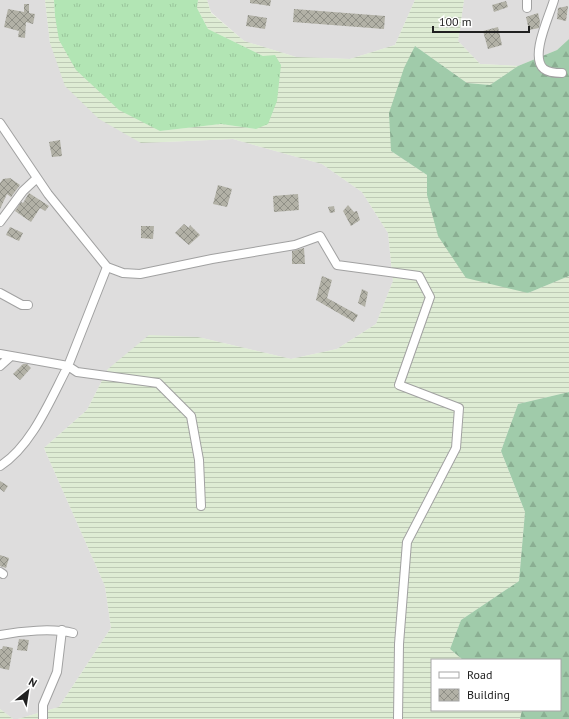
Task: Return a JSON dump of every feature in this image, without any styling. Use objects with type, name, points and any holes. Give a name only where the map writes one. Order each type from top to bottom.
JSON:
[{"type":"street","points":[[554,0],[544,25],[539,62],[544,69],[552,73],[562,73]]},
{"type":"street","points":[[0,123],[48,194],[107,267],[123,272],[140,274],[212,259],[295,245],[320,236],[337,265],[418,276],[430,297],[399,385],[459,408],[456,448],[407,542],[399,644],[398,719]]},
{"type":"street","points":[[0,222],[23,191],[37,178]]},
{"type":"street","points":[[0,466],[12,457],[35,427],[56,393],[107,267]]},
{"type":"street","points":[[0,293],[22,305],[28,305]]},
{"type":"street","points":[[0,354],[68,366],[77,372],[158,383],[190,416],[199,460],[201,506]]},
{"type":"street","points":[[0,366],[10,356]]},
{"type":"street","points":[[43,719],[43,705],[57,672],[62,630]]},
{"type":"street","points":[[0,635],[16,632],[62,630],[73,633]]},
{"type":"shaded area","points":[[0,0],[45,0],[50,43],[141,143],[233,139],[322,164],[362,192],[388,233],[393,281],[376,324],[337,349],[291,359],[198,337],[108,369],[87,410],[44,448],[105,586],[111,628],[59,707],[18,719],[13,719],[0,709]]},
{"type":"shaded area","points":[[207,0],[415,0],[395,45],[350,59],[296,57],[244,41],[211,12]]},
{"type":"shaded area","points":[[464,0],[569,0],[569,39],[557,50],[518,66],[480,64],[458,41]]},
{"type":"green space","points":[[45,0],[54,0],[55,16],[160,131],[221,124],[256,129],[263,56],[208,29],[197,8],[198,0],[207,0],[211,13],[244,41],[296,57],[350,59],[395,45],[415,0],[464,0],[458,41],[480,64],[518,66],[490,85],[467,83],[415,46],[391,151],[427,175],[427,195],[528,293],[569,276],[569,392],[518,404],[501,451],[525,512],[519,581],[461,620],[450,649],[462,659],[431,659],[431,711],[522,711],[520,719],[18,719],[59,707],[111,628],[105,586],[44,448],[87,410],[108,369],[149,335],[198,337],[291,359],[337,349],[376,324],[393,281],[388,233],[362,192],[322,164],[233,139],[141,143],[99,119],[65,86],[50,43]]},
{"type":"green space","points":[[54,0],[198,0],[197,8],[208,29],[263,56],[275,55],[281,65],[277,101],[268,124],[256,129],[221,124],[160,131],[119,110],[76,70],[59,40]]},
{"type":"green space","points":[[569,39],[569,276],[528,293],[466,278],[438,236],[427,195],[427,175],[391,151],[389,113],[404,68],[415,46],[467,83],[490,85],[518,66],[557,50]]},
{"type":"green space","points":[[569,392],[569,719],[520,719],[522,711],[561,711],[561,659],[462,659],[450,649],[461,620],[519,581],[525,512],[501,451],[518,404]]},
{"type":"green space","points":[[0,709],[13,719],[0,719]]},
{"type":"building","points":[[250,0],[271,0],[270,6],[250,3]]},
{"type":"building","points":[[506,1],[508,7],[494,12],[492,5]]},
{"type":"building","points":[[24,4],[29,4],[29,13],[35,14],[33,24],[26,22],[25,38],[18,37],[19,31],[4,27],[8,9],[24,12]]},
{"type":"building","points":[[568,6],[566,21],[557,19],[558,8]]},
{"type":"building","points":[[294,9],[385,16],[384,29],[293,22]]},
{"type":"building","points":[[538,13],[540,22],[539,28],[529,30],[526,17]]},
{"type":"building","points":[[248,15],[267,18],[265,29],[246,26]]},
{"type":"building","points":[[498,27],[502,45],[488,49],[483,31]]},
{"type":"building","points":[[60,140],[62,156],[52,157],[49,142]]},
{"type":"building","points":[[10,178],[20,185],[11,197],[7,194],[0,209],[0,183],[3,179]]},
{"type":"building","points":[[218,185],[232,189],[227,207],[213,204]]},
{"type":"building","points":[[29,193],[49,206],[45,211],[40,208],[31,222],[15,211],[21,202],[23,203]]},
{"type":"building","points":[[298,194],[299,210],[274,212],[273,196]]},
{"type":"building","points":[[348,205],[354,212],[357,211],[360,220],[351,226],[343,211]]},
{"type":"building","points":[[334,206],[335,212],[330,213],[328,207]]},
{"type":"building","points":[[184,224],[189,228],[190,225],[200,235],[189,245],[175,233]]},
{"type":"building","points":[[141,226],[154,226],[153,239],[141,238]]},
{"type":"building","points":[[10,227],[23,233],[19,241],[6,235]]},
{"type":"building","points":[[304,248],[305,264],[292,264],[292,251]]},
{"type":"building","points":[[322,276],[332,280],[327,298],[358,315],[354,322],[316,300]]},
{"type":"building","points":[[362,289],[368,292],[365,307],[358,303]]},
{"type":"building","points":[[23,364],[27,364],[31,368],[20,380],[13,374]]},
{"type":"building","points":[[0,481],[8,486],[4,492],[0,489]]},
{"type":"building","points":[[0,555],[9,558],[6,568],[0,566]]},
{"type":"building","points":[[19,639],[29,640],[27,651],[17,650]]},
{"type":"building","points":[[3,646],[13,648],[9,670],[0,668],[0,649],[2,649]]}]
